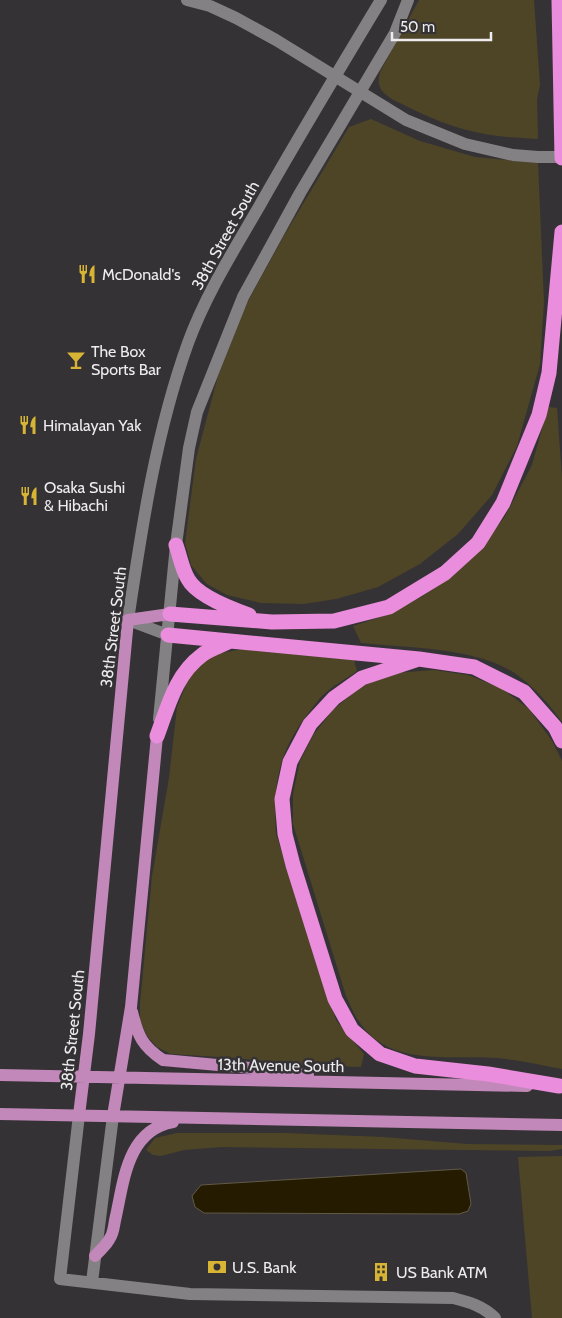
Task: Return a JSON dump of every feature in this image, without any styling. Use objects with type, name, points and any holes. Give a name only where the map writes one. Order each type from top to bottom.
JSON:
[{"type":"highway","points":[[559,0],[562,158]]},
{"type":"highway","points":[[170,614],[272,622],[334,621],[389,607],[445,573],[478,543],[502,503],[539,415],[549,373],[562,232]]},
{"type":"highway","points":[[176,545],[188,581],[206,596],[237,611],[272,622]]},
{"type":"highway","points":[[168,635],[418,659],[474,667],[524,692],[555,728],[562,741]]},
{"type":"highway","points":[[157,736],[176,685],[187,668],[203,654],[230,641]]},
{"type":"highway","points":[[418,659],[362,678],[334,698],[310,724],[290,762],[282,799],[285,834],[293,865],[336,999],[352,1030],[380,1054],[415,1066],[488,1074],[560,1086]]},
{"type":"main road","points":[[128,620],[170,614]]},
{"type":"main road","name":"38th Street South","points":[[79,1116],[128,620]]},
{"type":"main road","points":[[113,1116],[131,1007],[157,736]]},
{"type":"main road","points":[[131,1007],[136,1030],[141,1041],[150,1052],[163,1060],[272,1070],[354,1083]]},
{"type":"main road","name":"13th Avenue South","points":[[0,1075],[560,1086]]},
{"type":"main road","points":[[0,1114],[562,1125]]},
{"type":"main road","points":[[95,1256],[111,1238],[126,1171],[134,1149],[153,1129],[165,1123],[192,1118]]},
{"type":"street","points":[[187,0],[210,6],[236,18],[276,40],[406,120],[465,144],[513,155],[562,158]]},
{"type":"street","name":"38th Street South","points":[[128,620],[157,450],[188,342],[208,297],[304,127],[381,0]]},
{"type":"street","points":[[157,736],[176,545],[197,412],[243,297],[300,193],[395,33],[408,0]]},
{"type":"street","points":[[128,620],[168,635]]},
{"type":"street","name":"38th Street South","points":[[79,1116],[60,1279],[190,1294],[454,1298],[474,1304],[490,1312],[495,1318]]},
{"type":"street","points":[[92,1282],[113,1116]]},
{"type":"shaded area","points":[[419,0],[534,0],[540,85],[537,99],[538,139],[494,135],[460,128],[441,122],[391,99],[382,91],[379,83],[380,72]]},
{"type":"shaded area","points":[[371,119],[420,141],[475,157],[538,163],[544,302],[540,364],[517,446],[492,495],[458,534],[420,564],[378,587],[336,599],[303,604],[261,603],[227,595],[207,584],[191,565],[185,543],[196,459],[218,376],[247,303],[285,234],[349,127]]},
{"type":"shaded area","points":[[548,407],[557,408],[562,478],[562,722],[532,687],[504,667],[465,654],[361,643],[353,626],[390,614],[423,596],[454,575],[482,545],[504,518],[532,465]]},
{"type":"shaded area","points":[[243,649],[354,660],[357,671],[322,696],[299,726],[291,740],[284,754],[280,769],[275,816],[276,834],[336,1020],[364,1054],[361,1067],[298,1065],[235,1058],[171,1054],[157,1047],[147,1036],[140,1020],[152,876],[169,778],[177,707],[188,680],[199,665],[216,654]]},
{"type":"shaded area","points":[[434,670],[468,675],[501,688],[529,709],[552,741],[562,761],[562,1069],[498,1058],[422,1056],[403,1053],[386,1046],[371,1036],[356,1017],[346,996],[293,824],[293,794],[300,761],[314,734],[332,711],[360,687],[395,673]]},
{"type":"shaded area","points":[[177,1133],[285,1133],[383,1137],[467,1144],[562,1145],[562,1149],[550,1151],[222,1147],[184,1150],[161,1156],[153,1155],[146,1150],[155,1138]]},
{"type":"shaded area","points":[[562,1156],[562,1318],[532,1318],[518,1157]]},
{"type":"shaded area","points":[[461,1169],[466,1173],[471,1204],[468,1211],[459,1214],[204,1213],[195,1207],[192,1196],[201,1185]]},
{"type":"place","name":"McDonald's","points":[[87,274]]},
{"type":"place","name":"The Box Sports Bar","points":[[76,360]]},
{"type":"place","name":"Himalayan Yak","points":[[28,425]]},
{"type":"place","name":"Osaka Sushi & Hibachi","points":[[29,496]]},
{"type":"place","name":"U.S. Bank","points":[[217,1267]]},
{"type":"place","name":"US Bank ATM","points":[[381,1272]]}]
